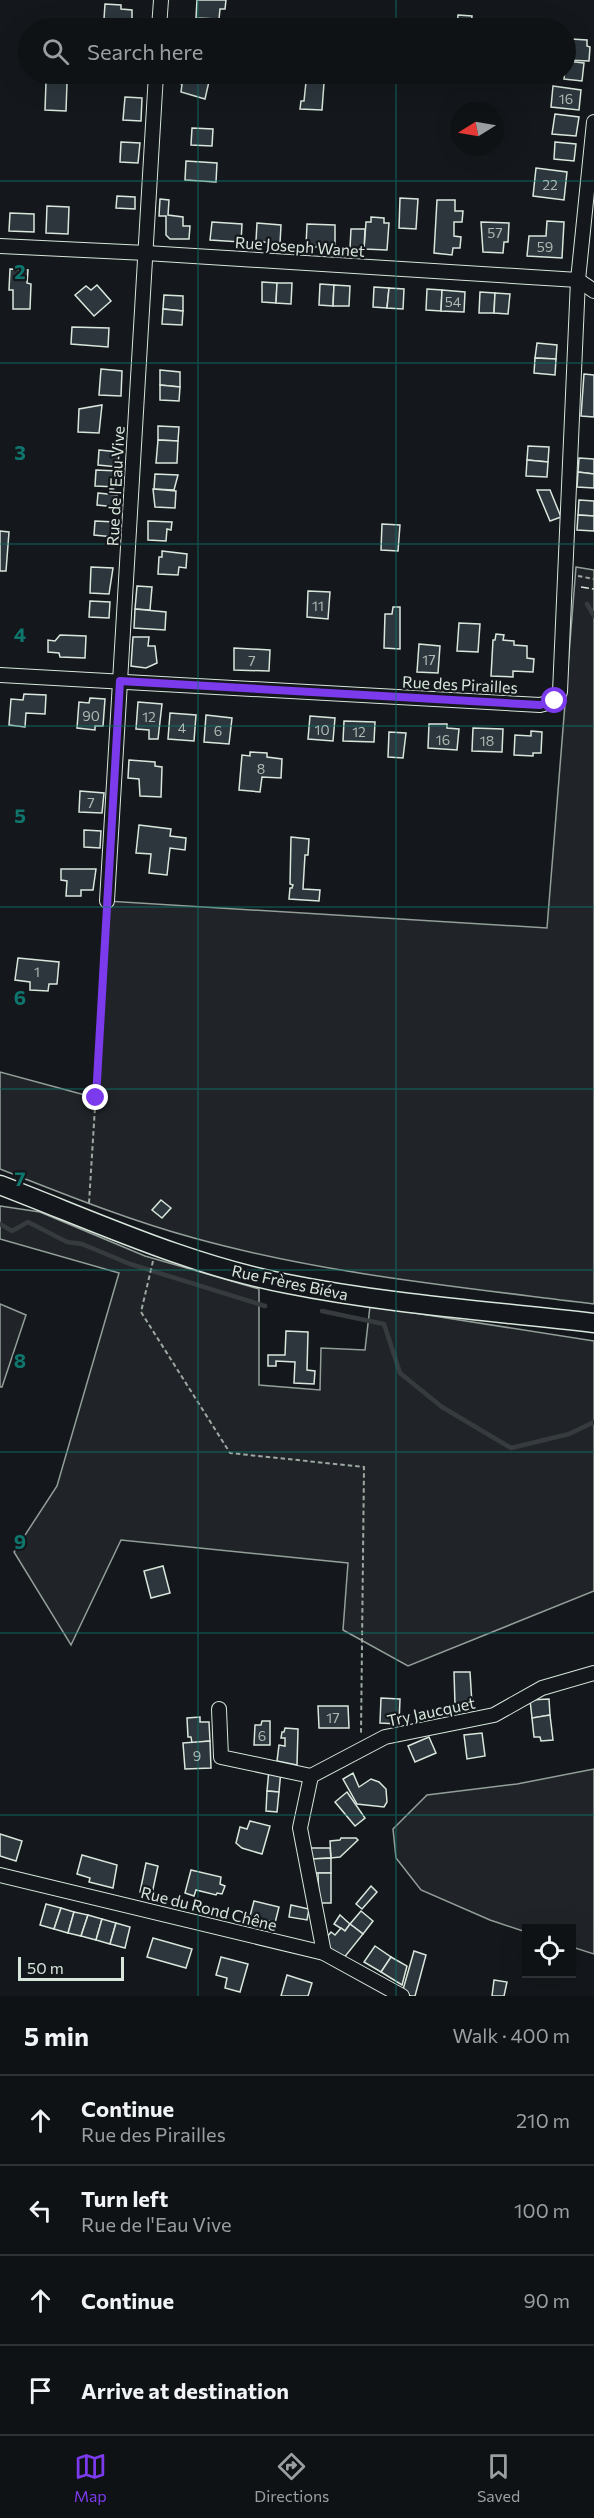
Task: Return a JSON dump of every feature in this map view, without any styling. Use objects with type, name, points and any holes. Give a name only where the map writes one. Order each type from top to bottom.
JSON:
[{"type":"street","points":[[160,18],[161,0]]},
{"type":"street","name":"Rue de l'Eau Vive","points":[[107,901],[155,84]]},
{"type":"street","points":[[594,122],[578,280],[594,291]]},
{"type":"street","name":"Rue Joseph Wanet","points":[[0,246],[578,280]]},
{"type":"street","name":"Rue des Pirailles","points":[[120,681],[540,705],[555,701],[560,692],[566,586],[578,280]]},
{"type":"street","points":[[0,675],[120,681]]},
{"type":"street","name":"Rue Frères Biéva","points":[[0,1185],[156,1247],[286,1284],[368,1297],[594,1323]]},
{"type":"street","name":"Try Jaucquet","points":[[311,1776],[385,1737],[494,1715],[542,1688],[594,1673]]},
{"type":"street","points":[[219,1709],[221,1757],[311,1776],[300,1828],[324,1953]]},
{"type":"street","name":"Rue du Rond Chêne","points":[[0,1875],[324,1953],[402,1996]]},
{"type":"path","points":[[88,1219],[107,901]]},
{"type":"path","points":[[152,1266],[141,1312],[230,1453],[364,1467],[361,1733]]},
{"type":"shaded area","points":[[576,567],[594,570],[594,1304],[392,1278],[243,1250],[145,1223],[0,1169],[0,1072],[96,1098],[107,901],[547,928]]},
{"type":"shaded area","points":[[0,1206],[40,1212],[145,1256],[259,1289],[259,1385],[320,1390],[321,1348],[365,1350],[370,1306],[594,1341],[594,1591],[408,1666],[343,1630],[348,1563],[121,1540],[71,1645],[14,1552],[57,1486],[119,1273],[0,1239]]},
{"type":"shaded area","points":[[0,1304],[26,1315],[2,1387],[0,1387]]},
{"type":"shaded area","points":[[594,1769],[594,1954],[576,1948],[576,1924],[522,1924],[522,1931],[490,1920],[421,1890],[396,1858],[393,1829],[427,1795],[517,1784]]},
{"type":"building","points":[[197,0],[226,0],[225,9],[220,9],[219,18],[196,18]]},
{"type":"building","points":[[105,4],[121,5],[121,9],[132,10],[132,18],[104,18]]},
{"type":"building","points":[[458,15],[472,16],[472,18],[458,18]]},
{"type":"building","points":[[576,39],[587,40],[587,46],[590,47],[589,61],[576,60]]},
{"type":"building","points":[[576,62],[584,63],[582,81],[576,80]]},
{"type":"building","points":[[46,84],[67,84],[66,111],[45,110]]},
{"type":"building","points":[[182,84],[208,84],[205,99],[181,92]]},
{"type":"building","points":[[306,84],[324,84],[322,110],[300,109],[301,101],[304,101]]},
{"type":"building","points":[[553,86],[581,90],[579,110],[551,107]]},
{"type":"building","points":[[125,97],[142,98],[141,121],[123,120]]},
{"type":"building","points":[[555,114],[579,117],[576,136],[552,134]]},
{"type":"building","points":[[192,128],[213,129],[212,146],[191,145]]},
{"type":"building","points":[[121,142],[140,143],[138,163],[120,162]]},
{"type":"building","points":[[555,142],[576,144],[574,161],[554,159]]},
{"type":"building","points":[[186,161],[217,163],[216,182],[185,180]]},
{"type":"building","points":[[536,168],[567,172],[564,200],[533,196]]},
{"type":"building","points":[[117,196],[135,197],[135,209],[116,208]]},
{"type":"building","points":[[400,198],[418,199],[416,229],[399,228]]},
{"type":"building","points":[[160,199],[169,200],[168,215],[183,217],[183,226],[190,226],[189,239],[170,239],[166,235],[166,216],[159,216]]},
{"type":"building","points":[[437,200],[455,200],[455,211],[463,211],[462,222],[454,222],[454,236],[461,237],[460,248],[453,248],[452,255],[434,253]]},
{"type":"building","points":[[47,206],[69,207],[68,234],[46,233]]},
{"type":"building","points":[[10,213],[34,214],[34,232],[9,231]]},
{"type":"building","points":[[371,217],[384,218],[384,223],[389,223],[387,250],[364,249],[366,222],[371,222]]},
{"type":"building","points":[[547,221],[564,222],[562,258],[527,256],[529,236],[546,236]]},
{"type":"building","points":[[212,222],[242,224],[241,242],[210,240]]},
{"type":"building","points":[[481,222],[509,223],[508,242],[504,242],[503,253],[483,252]]},
{"type":"building","points":[[257,223],[281,225],[280,244],[256,241]]},
{"type":"building","points":[[307,224],[335,225],[335,245],[318,244],[317,247],[306,247]]},
{"type":"building","points":[[351,229],[365,229],[364,249],[350,248]]},
{"type":"building","points":[[10,269],[28,270],[27,283],[31,284],[30,309],[13,309],[13,290],[9,290]]},
{"type":"building","points":[[262,282],[277,283],[276,303],[262,302]]},
{"type":"building","points":[[277,283],[292,283],[291,304],[276,303]]},
{"type":"building","points":[[320,284],[334,285],[333,306],[319,305]]},
{"type":"building","points":[[97,285],[111,301],[94,316],[75,295],[86,286],[91,290]]},
{"type":"building","points":[[334,285],[350,286],[349,306],[333,306]]},
{"type":"building","points":[[374,287],[389,288],[387,308],[373,307]]},
{"type":"building","points":[[389,288],[404,289],[403,309],[387,308]]},
{"type":"building","points":[[427,289],[442,290],[441,311],[426,310]]},
{"type":"building","points":[[442,290],[465,292],[464,312],[441,311]]},
{"type":"building","points":[[480,292],[495,293],[494,313],[479,313]]},
{"type":"building","points":[[495,293],[510,294],[508,314],[494,313]]},
{"type":"building","points":[[164,295],[183,296],[183,311],[163,309]]},
{"type":"building","points":[[163,309],[183,311],[182,325],[162,324]]},
{"type":"building","points":[[72,327],[109,328],[108,347],[71,344]]},
{"type":"building","points":[[537,343],[557,345],[556,359],[535,358]]},
{"type":"building","points":[[535,358],[556,359],[555,375],[534,373]]},
{"type":"building","points":[[101,369],[122,371],[121,396],[99,395]]},
{"type":"building","points":[[160,370],[180,372],[180,387],[160,385]]},
{"type":"building","points":[[584,374],[594,375],[594,417],[581,416]]},
{"type":"building","points":[[160,385],[180,387],[179,401],[160,400]]},
{"type":"building","points":[[102,405],[99,433],[78,432],[79,409]]},
{"type":"building","points":[[158,426],[179,427],[178,441],[158,440]]},
{"type":"building","points":[[158,440],[178,441],[177,463],[156,463]]},
{"type":"building","points":[[528,446],[549,447],[548,462],[527,460]]},
{"type":"building","points":[[99,450],[119,452],[118,467],[98,465]]},
{"type":"building","points":[[579,458],[594,459],[594,474],[578,472]]},
{"type":"building","points":[[527,460],[548,462],[547,477],[526,476]]},
{"type":"building","points":[[96,470],[118,471],[117,487],[95,486]]},
{"type":"building","points":[[578,472],[594,474],[594,488],[577,487]]},
{"type":"building","points":[[155,474],[178,475],[174,490],[154,489]]},
{"type":"building","points":[[153,489],[176,491],[175,508],[155,507]]},
{"type":"building","points":[[537,490],[550,490],[561,517],[550,521]]},
{"type":"building","points":[[98,493],[117,495],[116,507],[97,505]]},
{"type":"building","points":[[579,500],[594,501],[594,516],[578,515]]},
{"type":"building","points":[[578,515],[594,516],[594,531],[577,530]]},
{"type":"building","points":[[95,521],[115,522],[114,537],[94,535]]},
{"type":"building","points":[[148,521],[172,522],[171,530],[167,529],[166,541],[148,540]]},
{"type":"building","points":[[382,524],[400,525],[398,551],[381,550]]},
{"type":"building","points":[[0,531],[9,532],[6,571],[0,571]]},
{"type":"building","points":[[162,551],[187,554],[186,568],[179,567],[178,575],[158,574],[159,557],[162,557]]},
{"type":"building","points":[[91,567],[113,568],[109,594],[90,593]]},
{"type":"building","points":[[137,586],[152,587],[150,610],[135,609]]},
{"type":"building","points":[[308,591],[330,592],[328,619],[307,617]]},
{"type":"building","points":[[90,601],[110,602],[109,618],[89,617]]},
{"type":"building","points":[[393,607],[400,607],[400,649],[384,648],[385,614],[392,614]]},
{"type":"building","points":[[135,609],[166,612],[165,630],[134,628]]},
{"type":"building","points":[[459,623],[480,624],[478,652],[457,651]]},
{"type":"building","points":[[496,634],[504,635],[503,640],[514,641],[514,645],[527,646],[527,658],[534,659],[533,672],[513,671],[513,677],[491,676],[493,640]]},
{"type":"building","points":[[60,635],[86,636],[85,658],[60,657],[59,653],[48,652],[48,640],[55,641]]},
{"type":"building","points":[[133,637],[149,637],[148,646],[155,646],[157,663],[146,668],[131,666]]},
{"type":"building","points":[[419,644],[440,646],[438,673],[417,672]]},
{"type":"building","points":[[234,648],[270,650],[269,671],[234,670]]},
{"type":"building","points":[[24,694],[46,695],[45,714],[26,713],[25,727],[9,725],[11,699],[23,700]]},
{"type":"building","points":[[90,698],[105,699],[103,726],[95,726],[95,730],[77,728],[79,702],[89,703]]},
{"type":"building","points":[[138,702],[162,704],[158,739],[149,739],[149,730],[136,729]]},
{"type":"building","points":[[170,713],[196,715],[194,741],[168,739]]},
{"type":"building","points":[[206,715],[232,718],[229,744],[204,742]]},
{"type":"building","points":[[310,716],[335,718],[333,741],[308,739]]},
{"type":"building","points":[[344,721],[375,722],[374,742],[343,741]]},
{"type":"building","points":[[429,724],[447,724],[447,728],[459,729],[457,750],[428,748]]},
{"type":"building","points":[[473,728],[503,729],[502,752],[472,751]]},
{"type":"building","points":[[531,731],[542,732],[541,753],[533,753],[533,756],[514,755],[515,735],[531,736]]},
{"type":"building","points":[[389,732],[406,733],[403,758],[388,757]]},
{"type":"building","points":[[250,752],[267,753],[267,757],[282,759],[281,778],[262,777],[260,792],[239,790],[242,755],[250,756]]},
{"type":"building","points":[[129,760],[155,762],[155,766],[162,767],[161,797],[140,796],[139,779],[128,778]]},
{"type":"building","points":[[80,791],[104,793],[102,813],[79,812]]},
{"type":"building","points":[[139,825],[171,829],[170,836],[186,838],[185,850],[170,848],[167,875],[149,873],[151,854],[136,853]]},
{"type":"building","points":[[84,830],[101,831],[100,848],[84,847]]},
{"type":"building","points":[[291,837],[309,839],[308,855],[305,855],[303,889],[320,890],[319,901],[289,899],[290,888],[293,885],[290,884]]},
{"type":"building","points":[[61,869],[96,869],[93,890],[81,890],[81,896],[66,896],[67,881],[61,880]]},
{"type":"building","points":[[18,958],[59,962],[57,984],[49,984],[48,991],[30,990],[30,982],[15,980]]},
{"type":"building","points":[[161,1200],[171,1208],[162,1218],[152,1210]]},
{"type":"building","points":[[286,1331],[308,1332],[307,1370],[315,1371],[314,1384],[294,1383],[295,1362],[276,1361],[276,1366],[268,1366],[268,1355],[285,1355]]},
{"type":"building","points":[[163,1566],[170,1593],[151,1598],[144,1571]]},
{"type":"building","points":[[454,1672],[470,1672],[472,1704],[455,1705]]},
{"type":"building","points":[[381,1698],[400,1699],[399,1724],[380,1723]]},
{"type":"building","points":[[549,1699],[550,1715],[532,1718],[530,1700]]},
{"type":"building","points":[[318,1706],[348,1706],[349,1728],[319,1728]]},
{"type":"building","points":[[550,1715],[553,1740],[541,1741],[540,1737],[534,1737],[532,1718]]},
{"type":"building","points":[[200,1717],[200,1722],[209,1722],[210,1741],[192,1743],[191,1737],[188,1737],[187,1718]]},
{"type":"building","points":[[262,1721],[270,1721],[270,1745],[254,1745],[255,1725],[261,1725]]},
{"type":"building","points":[[285,1728],[298,1729],[297,1765],[277,1761],[279,1745],[285,1746],[285,1738],[281,1738]]},
{"type":"building","points":[[482,1733],[485,1756],[467,1759],[464,1735]]},
{"type":"building","points":[[429,1737],[436,1753],[415,1762],[408,1746]]},
{"type":"building","points":[[210,1741],[211,1768],[185,1769],[183,1743]]},
{"type":"building","points":[[269,1769],[281,1770],[279,1792],[267,1791]]},
{"type":"building","points":[[353,1773],[359,1787],[371,1779],[379,1782],[386,1789],[387,1802],[384,1807],[357,1804],[343,1779]]},
{"type":"building","points":[[267,1791],[279,1792],[277,1812],[266,1811]]},
{"type":"building","points":[[347,1792],[365,1818],[355,1826],[335,1802]]},
{"type":"building","points":[[250,1821],[270,1826],[262,1854],[242,1848],[236,1843],[240,1827],[247,1829]]},
{"type":"building","points":[[0,1834],[22,1841],[16,1861],[0,1856]]},
{"type":"building","points":[[341,1838],[358,1840],[340,1857],[331,1858],[330,1841]]},
{"type":"building","points":[[308,1848],[330,1848],[331,1858],[310,1859]]},
{"type":"building","points":[[82,1855],[117,1865],[113,1888],[89,1882],[90,1878],[77,1874]]},
{"type":"building","points":[[331,1858],[331,1873],[311,1873],[310,1859]]},
{"type":"building","points":[[146,1863],[158,1866],[152,1894],[140,1892]]},
{"type":"building","points":[[191,1870],[221,1877],[220,1884],[225,1886],[222,1894],[217,1893],[216,1895],[196,1890],[194,1896],[185,1893]]},
{"type":"building","points":[[318,1873],[331,1873],[331,1903],[319,1903]]},
{"type":"building","points":[[371,1886],[377,1892],[362,1909],[356,1904]]},
{"type":"building","points":[[254,1901],[279,1907],[275,1923],[250,1916]]},
{"type":"building","points":[[46,1904],[61,1908],[54,1929],[40,1925]]},
{"type":"building","points":[[291,1905],[309,1909],[307,1920],[289,1917]]},
{"type":"building","points":[[61,1908],[74,1912],[68,1933],[54,1929]]},
{"type":"building","points":[[361,1911],[373,1921],[363,1934],[350,1924]]},
{"type":"building","points":[[74,1912],[88,1915],[81,1936],[68,1933]]},
{"type":"building","points":[[88,1915],[102,1919],[96,1940],[81,1936]]},
{"type":"building","points":[[340,1915],[350,1924],[345,1931],[334,1924]]},
{"type":"building","points":[[102,1919],[116,1923],[110,1944],[96,1940]]},
{"type":"building","points":[[116,1923],[130,1927],[125,1948],[110,1944]]},
{"type":"building","points":[[350,1924],[363,1934],[343,1959],[323,1942],[331,1932],[335,1935],[341,1928],[345,1931]]},
{"type":"building","points":[[153,1938],[192,1949],[186,1968],[147,1957]]},
{"type":"building","points":[[375,1946],[391,1957],[381,1972],[364,1962]]},
{"type":"building","points":[[414,1951],[426,1955],[415,1996],[411,1996],[402,1993]]},
{"type":"building","points":[[221,1957],[248,1964],[240,1992],[225,1988],[227,1978],[216,1975]]},
{"type":"building","points":[[391,1957],[407,1966],[402,1985],[381,1972]]},
{"type":"building","points":[[287,1975],[312,1983],[308,1996],[281,1996]]},
{"type":"building","points":[[494,1980],[507,1982],[504,1996],[492,1996]]},
{"type":"waterway","points":[[587,604],[594,616]]},
{"type":"waterway","points":[[0,1224],[12,1231],[28,1222],[67,1242],[82,1244],[130,1264],[265,1306]]},
{"type":"waterway","points":[[322,1311],[384,1324],[400,1373],[442,1407],[511,1448],[569,1434],[594,1422]]},
{"type":"fence","points":[[581,587],[594,589]]},
{"type":"route","points":[[96,1098],[120,681],[540,705],[555,701]]}]
